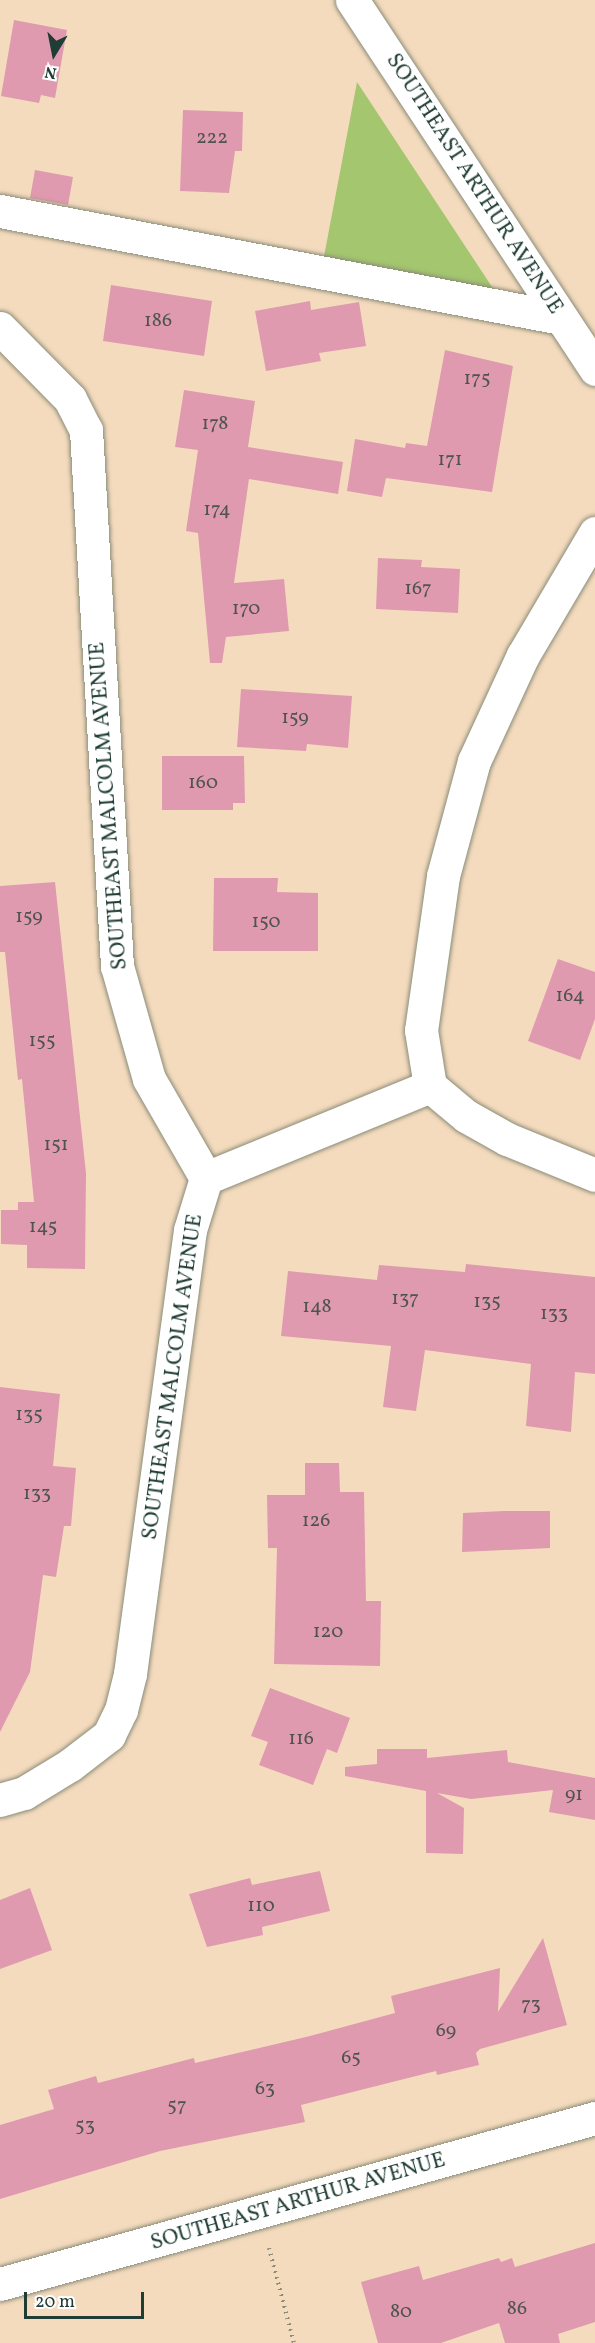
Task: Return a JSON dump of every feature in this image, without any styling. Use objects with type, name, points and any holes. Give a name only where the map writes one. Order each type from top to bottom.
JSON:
[{"type":"street","name":"SOUTHEAST ARTHUR AVENUE","points":[[352,0],[595,369]]},
{"type":"street","points":[[0,211],[561,318]]},
{"type":"street","name":"SOUTHEAST MALCOLM AVENUE","points":[[0,328],[70,399],[86,430],[117,966],[149,1079],[206,1178],[190,1230],[130,1674],[121,1710],[109,1735],[70,1765],[24,1793],[0,1800]]},
{"type":"street","points":[[595,533],[523,655],[474,761],[443,876],[426,978],[421,1030],[430,1086],[466,1116],[507,1139],[595,1175]]},
{"type":"street","points":[[206,1178],[430,1086]]},
{"type":"street","name":"SOUTHEAST ARTHUR AVENUE","points":[[0,2284],[260,2214],[595,2118]]},
{"type":"path","points":[[260,2214],[294,2343]]},
{"type":"green space","points":[[357,82],[500,299],[322,267]]},
{"type":"building","points":[[14,20],[67,30],[55,98],[41,95],[39,103],[1,96]]},
{"type":"building","points":[[183,110],[243,112],[242,151],[235,151],[229,193],[180,191]]},
{"type":"building","points":[[35,170],[73,177],[68,205],[30,198]]},
{"type":"building","points":[[111,285],[212,301],[204,356],[103,341]]},
{"type":"building","points":[[310,301],[311,310],[359,302],[366,346],[319,353],[321,361],[266,371],[255,311]]},
{"type":"building","points":[[445,350],[513,366],[492,492],[386,478],[382,497],[347,491],[355,439],[405,448],[406,443],[427,446]]},
{"type":"building","points":[[184,390],[255,401],[248,447],[343,462],[338,494],[249,479],[234,583],[284,579],[289,631],[226,637],[222,663],[210,663],[198,533],[186,531],[198,450],[175,447]]},
{"type":"building","points":[[378,558],[422,560],[421,567],[460,569],[458,613],[376,609]]},
{"type":"building","points":[[241,689],[352,696],[348,748],[307,744],[306,751],[237,747]]},
{"type":"building","points":[[162,756],[244,756],[245,803],[233,803],[233,810],[162,810]]},
{"type":"building","points":[[214,878],[278,878],[277,892],[318,893],[318,951],[213,951]]},
{"type":"building","points":[[55,882],[86,1173],[85,1269],[27,1268],[27,1245],[1,1244],[1,1210],[18,1210],[18,1202],[34,1202],[22,1079],[18,1080],[5,952],[0,952],[0,886]]},
{"type":"building","points":[[558,959],[595,972],[595,1019],[580,1060],[528,1041]]},
{"type":"building","points":[[466,1264],[595,1277],[595,1374],[575,1372],[571,1432],[526,1426],[531,1364],[425,1350],[416,1411],[383,1407],[391,1346],[281,1336],[288,1271],[377,1280],[379,1265],[465,1272]]},
{"type":"building","points":[[0,1387],[60,1394],[53,1466],[76,1468],[71,1526],[64,1526],[56,1577],[43,1575],[30,1672],[0,1732]]},
{"type":"building","points":[[305,1463],[339,1463],[340,1492],[364,1492],[366,1601],[381,1601],[380,1666],[274,1664],[277,1548],[268,1548],[267,1495],[305,1495]]},
{"type":"building","points":[[550,1511],[550,1548],[462,1552],[463,1513]]},
{"type":"building","points":[[270,1688],[350,1718],[337,1753],[327,1749],[313,1785],[259,1765],[268,1742],[251,1736]]},
{"type":"building","points":[[377,1749],[427,1749],[427,1758],[507,1750],[508,1762],[595,1778],[595,1820],[549,1812],[553,1790],[471,1799],[437,1793],[464,1808],[463,1854],[426,1853],[426,1791],[345,1776],[345,1767],[377,1764]]},
{"type":"building","points":[[320,1871],[330,1911],[262,1927],[263,1935],[207,1947],[189,1894],[250,1878],[252,1885]]},
{"type":"building","points":[[30,1888],[52,1950],[0,1969],[0,1900]]},
{"type":"building","points":[[543,1938],[567,2025],[480,2049],[476,2053],[479,2065],[437,2075],[436,2071],[301,2105],[305,2122],[160,2151],[0,2199],[0,2125],[54,2109],[48,2090],[96,2076],[98,2083],[194,2058],[195,2063],[310,2036],[395,2013],[391,1996],[500,1968],[498,2012]]},
{"type":"building","points":[[595,2243],[595,2322],[558,2334],[560,2343],[505,2343],[499,2323],[441,2343],[378,2343],[361,2282],[419,2266],[423,2280],[499,2258],[501,2262],[512,2258],[515,2267]]}]
